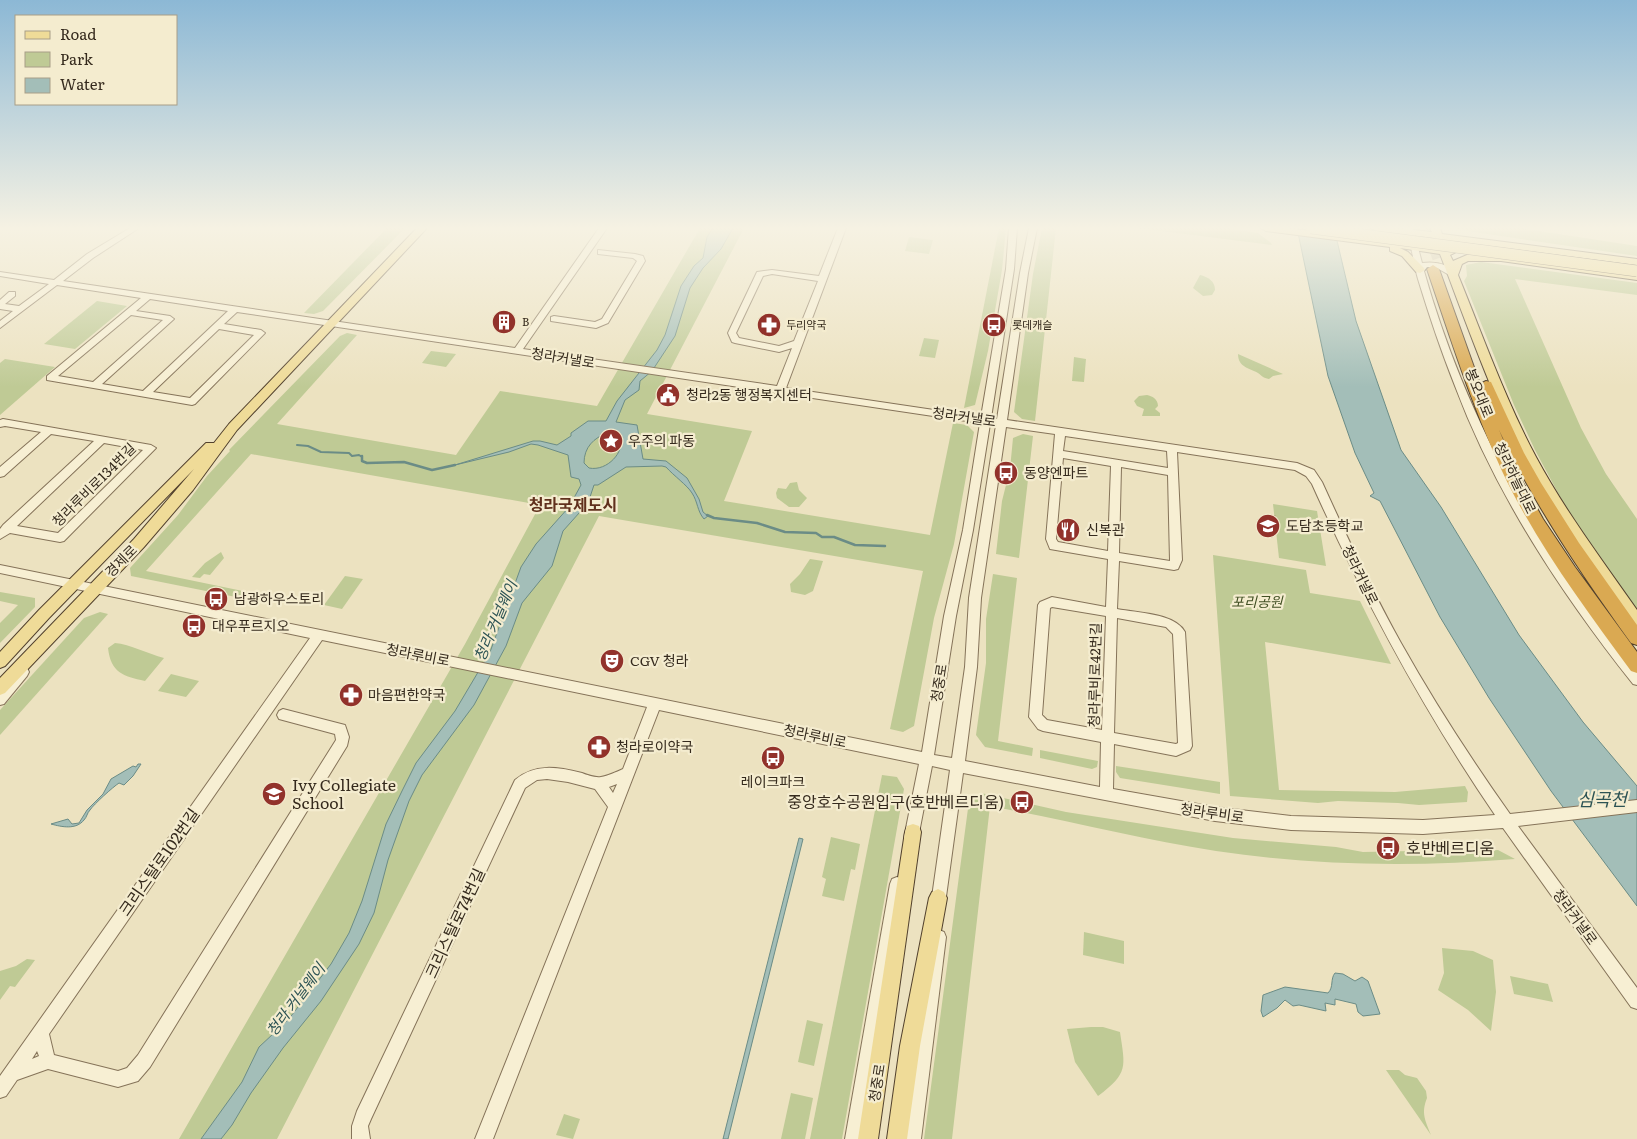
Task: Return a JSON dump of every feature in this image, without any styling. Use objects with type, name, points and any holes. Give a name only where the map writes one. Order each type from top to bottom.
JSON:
[{"type":"highway","name":"청라하늘대로","points":[[1440,281],[1487,419],[1510,472],[1565,566],[1637,666]]},
{"type":"highway","name":"청라하늘대로","points":[[1441,281],[1499,419],[1521,464],[1557,522],[1637,638]]},
{"type":"highway","points":[[1548,539],[1605,640]]},
{"type":"main road","name":"경제로","points":[[0,688],[164,516],[233,427],[372,281]]},
{"type":"main road","name":"봉오대로","points":[[1442,281],[1500,394],[1530,458],[1568,521],[1637,622]]},
{"type":"main road","name":"경제로","points":[[0,662],[73,584],[206,449],[233,427]]},
{"type":"main road","name":"청중로","points":[[868,1139],[913,832]]},
{"type":"main road","name":"청중로","points":[[897,1139],[910,1046],[938,898]]},
{"type":"street","name":"청라커낼로","points":[[44,281],[1060,431],[1297,468],[1310,473],[1317,482],[1357,572],[1411,672],[1506,821],[1637,1001]]},
{"type":"street","points":[[0,325],[57,281]]},
{"type":"street","points":[[517,351],[566,281]]},
{"type":"street","points":[[536,323],[554,319],[596,325],[605,321],[629,281]]},
{"type":"street","points":[[756,281],[732,335],[738,342],[779,348],[798,343]]},
{"type":"street","points":[[780,390],[821,281]]},
{"type":"street","name":"청중로","points":[[913,832],[950,616],[968,530],[1008,281]]},
{"type":"street","name":"청중로","points":[[938,898],[951,801],[959,765],[971,667],[975,598],[1023,281]]},
{"type":"street","name":"봉오대로","points":[[1439,281],[1468,407],[1498,472],[1560,576],[1605,640],[1637,680]]},
{"type":"street","points":[[0,305],[12,294]]},
{"type":"street","points":[[148,296],[50,378],[192,402],[261,333],[217,326]]},
{"type":"street","points":[[0,305],[20,310]]},
{"type":"street","points":[[145,394],[235,309]]},
{"type":"street","points":[[94,386],[170,319],[128,312]]},
{"type":"street","points":[[544,312],[554,319]]},
{"type":"street","points":[[779,348],[791,360]]},
{"type":"street","name":"청라루비로134번길","points":[[0,424],[3,422],[151,448],[60,538],[4,532]]},
{"type":"street","points":[[0,473],[49,430]]},
{"type":"street","points":[[1060,431],[1051,538],[1054,546],[1174,566],[1176,560],[1172,448]]},
{"type":"street","name":"청라루비로134번길","points":[[4,532],[102,439]]},
{"type":"street","points":[[1058,454],[1173,472]]},
{"type":"street","points":[[1112,555],[1116,463]]},
{"type":"street","name":"청라루비로42번길","points":[[1106,795],[1112,555]]},
{"type":"street","name":"청라루비로","points":[[0,569],[927,759],[1106,795],[1215,814],[1291,823],[1423,827],[1506,821],[1637,806]]},
{"type":"street","name":"청라루비로42번길","points":[[1052,602],[1169,623],[1180,632],[1184,746],[1176,750],[1108,738],[1043,725],[1035,717],[1044,605],[1052,602]]},
{"type":"street","points":[[0,654],[44,614]]},
{"type":"street","name":"크리스탈로102번길","points":[[0,1090],[319,635]]},
{"type":"street","points":[[0,700],[49,636]]},
{"type":"street","points":[[274,699],[283,715]]},
{"type":"street","points":[[484,1139],[655,704]]},
{"type":"street","points":[[11,1074],[48,1061],[118,1079],[132,1075],[144,1061],[342,742],[343,736],[340,729],[283,715],[256,724]]},
{"type":"street","name":"크리스탈로74번길","points":[[361,1139],[360,1126],[363,1117],[520,784],[533,774],[544,772],[599,784]]},
{"type":"street","points":[[615,806],[599,784],[628,774]]},
{"type":"street","points":[[854,1139],[900,869],[913,832]]},
{"type":"street","points":[[912,1139],[939,940],[938,898]]},
{"type":"street","points":[[40,1032],[48,1061]]},
{"type":"green space","points":[[335,281],[352,281],[323,311],[314,314],[304,313]]},
{"type":"green space","points":[[669,281],[716,281],[647,414],[752,431],[724,501],[930,535],[953,423],[967,425],[974,432],[954,544],[934,618],[914,726],[903,732],[890,729],[923,571],[599,516],[277,1139],[179,1139],[465,644],[540,505],[251,454],[146,571],[272,597],[268,602],[131,576],[130,568],[178,515],[229,450],[340,336],[347,333],[357,335],[277,424],[456,455],[500,391],[597,406]]},
{"type":"green space","points":[[989,281],[1000,281],[988,351],[975,405],[964,408]]},
{"type":"green space","points":[[1032,281],[1050,281],[1035,421],[1022,419],[1014,412]]},
{"type":"green space","points":[[1197,281],[1211,281],[1215,290],[1212,295],[1203,296],[1193,288]]},
{"type":"green space","points":[[1464,281],[1516,281],[1581,428],[1606,474],[1637,519],[1637,610],[1565,506],[1535,450],[1514,405]]},
{"type":"green space","points":[[1531,281],[1623,281],[1637,283],[1637,295]]},
{"type":"green space","points":[[97,301],[127,306],[75,349],[44,344]]},
{"type":"green space","points":[[924,338],[939,340],[935,358],[919,356]]},
{"type":"green space","points":[[431,351],[456,354],[446,367],[422,363]]},
{"type":"green space","points":[[1238,354],[1283,374],[1269,379],[1264,377],[1242,364]]},
{"type":"green space","points":[[1074,357],[1086,359],[1084,382],[1072,381]]},
{"type":"green space","points":[[5,359],[55,367],[0,415],[0,363]]},
{"type":"green space","points":[[1147,395],[1157,401],[1158,406],[1155,409],[1160,413],[1160,416],[1142,416],[1144,409],[1137,406],[1134,401],[1139,396]]},
{"type":"green space","points":[[1023,434],[1033,436],[1019,558],[996,554],[1002,501],[1010,469],[1013,438]]},
{"type":"green space","points":[[797,482],[799,490],[807,498],[799,507],[789,507],[777,498],[776,493],[778,488],[786,489],[790,483]]},
{"type":"green space","points":[[1273,504],[1317,511],[1326,566],[1279,558]]},
{"type":"green space","points":[[221,552],[224,558],[210,575],[204,574],[200,578],[192,577],[205,563]]},
{"type":"green space","name":"포리공원","points":[[1213,555],[1306,570],[1310,593],[1360,601],[1391,664],[1265,642],[1279,790],[1395,792],[1465,786],[1468,792],[1467,802],[1419,805],[1338,801],[1318,803],[1230,796]]},
{"type":"green space","points":[[810,559],[823,561],[813,591],[805,595],[791,592],[790,584],[800,574]]},
{"type":"green space","points":[[993,574],[1017,578],[998,741],[1033,748],[1032,756],[985,747],[976,735],[986,663],[986,619]]},
{"type":"green space","points":[[345,576],[363,579],[342,609],[324,605]]},
{"type":"green space","points":[[0,592],[35,598],[35,607],[0,643],[0,623],[18,605],[0,601]]},
{"type":"green space","points":[[100,612],[108,614],[0,735],[0,710],[84,618]]},
{"type":"green space","points":[[115,643],[127,645],[164,658],[145,681],[130,677],[119,672],[112,663],[108,648]]},
{"type":"green space","points":[[171,674],[199,681],[186,697],[158,691]]},
{"type":"green space","points":[[1040,750],[1098,761],[1097,767],[1092,769],[1040,758]]},
{"type":"green space","points":[[1116,766],[1220,782],[1220,794],[1120,778],[1116,772]]},
{"type":"green space","points":[[882,775],[897,777],[904,789],[842,1139],[810,1139]]},
{"type":"green space","points":[[981,793],[1066,812],[1233,838],[1336,847],[1363,852],[1413,851],[1425,854],[1498,850],[1515,859],[1403,864],[1291,860],[1216,851],[1159,841],[990,806],[952,1139],[924,1139],[969,801]]},
{"type":"green space","points":[[831,837],[860,844],[855,870],[851,869],[844,901],[822,896],[826,879],[822,877]]},
{"type":"green space","points":[[1084,932],[1124,941],[1124,964],[1083,955]]},
{"type":"green space","points":[[1442,948],[1473,951],[1493,960],[1496,992],[1491,1031],[1468,1010],[1438,990],[1444,973]]},
{"type":"green space","points":[[27,959],[35,960],[15,987],[10,986],[0,1000],[0,971],[16,966]]},
{"type":"green space","points":[[1510,976],[1548,984],[1553,1002],[1514,994]]},
{"type":"green space","points":[[807,1020],[823,1024],[814,1066],[798,1062]]},
{"type":"green space","points":[[1103,1027],[1120,1032],[1123,1054],[1120,1075],[1098,1096],[1075,1062],[1067,1029]]},
{"type":"green space","points":[[1386,1070],[1399,1070],[1405,1075],[1417,1078],[1426,1091],[1427,1098],[1424,1116],[1431,1135]]},
{"type":"green space","points":[[791,1093],[813,1098],[805,1139],[781,1139]]},
{"type":"green space","points":[[564,1114],[580,1119],[573,1139],[556,1135]]},
{"type":"water","points":[[684,281],[694,281],[690,288],[675,336],[652,371],[640,381],[639,390],[625,400],[616,422],[637,425],[643,459],[666,461],[687,478],[699,499],[703,512],[708,516],[704,519],[690,490],[666,467],[626,467],[598,485],[594,485],[588,503],[563,531],[552,566],[522,603],[506,646],[474,705],[422,775],[409,801],[388,860],[374,913],[359,944],[321,1001],[283,1048],[251,1093],[232,1125],[221,1139],[201,1139],[242,1082],[259,1047],[288,1020],[331,964],[349,933],[362,901],[386,824],[416,763],[455,711],[490,652],[521,567],[536,544],[569,507],[581,485],[579,479],[571,477],[568,455],[538,445],[531,444],[509,452],[455,465],[533,441],[557,445],[588,421],[606,421],[617,401],[657,350],[665,335]],"holes":[[[607,433],[616,435],[620,440],[621,446],[618,453],[606,465],[598,468],[589,468],[584,463],[584,457],[588,448],[598,438]]]},
{"type":"water","name":"심곡천","points":[[1308,281],[1347,281],[1356,321],[1401,450],[1441,507],[1519,635],[1583,722],[1637,786],[1637,906],[1551,791],[1489,698],[1440,617],[1380,501],[1370,496],[1374,493],[1355,453],[1328,376]]},
{"type":"water","points":[[138,764],[141,764],[133,776],[124,785],[119,783],[104,796],[92,807],[81,823],[69,827],[51,824],[68,819],[72,824],[79,823],[87,810],[103,794],[111,779],[133,766],[136,767]]},
{"type":"water","points":[[799,838],[803,839],[728,1139],[723,1139]]},
{"type":"water","points":[[1335,973],[1343,974],[1355,981],[1362,977],[1368,981],[1380,1014],[1363,1016],[1358,1012],[1356,1004],[1335,999],[1335,1005],[1325,1003],[1326,1011],[1299,1005],[1293,1006],[1285,1000],[1263,1017],[1261,1011],[1263,995],[1285,987],[1328,993]]},
{"type":"waterway","points":[[297,445],[308,446],[321,452],[349,453],[352,456],[359,455],[362,457]]},
{"type":"waterway","points":[[362,457],[362,461],[367,463],[404,462],[432,470],[455,465]]},
{"type":"waterway","points":[[707,515],[714,518],[757,523],[785,532],[816,533],[822,537],[834,537],[855,545],[885,546]]},
{"type":"place","name":"B","points":[[504,322]]},
{"type":"place","name":"두리약국","points":[[769,325]]},
{"type":"place","name":"롯데캐슬","points":[[994,325]]},
{"type":"place","name":"청라2동 행정복지센터","points":[[668,395]]},
{"type":"place","name":"우주의 파동","points":[[611,441]]},
{"type":"place","name":"동양엔파트","points":[[1006,473]]},
{"type":"place","name":"도담초등학교","points":[[1268,526]]},
{"type":"place","name":"신복관","points":[[1068,530]]},
{"type":"place","name":"남광하우스토리","points":[[216,599]]},
{"type":"place","name":"대우푸르지오","points":[[194,626]]},
{"type":"place","name":"CGV 청라","points":[[612,661]]},
{"type":"place","name":"마음편한약국","points":[[351,695]]},
{"type":"place","name":"청라로이약국","points":[[599,747]]},
{"type":"place","name":"레이크파크","points":[[773,758]]},
{"type":"place","name":"Ivy Collegiate School","points":[[274,794]]},
{"type":"place","name":"중앙호수공원입구(호반베르디움)","points":[[1022,802]]},
{"type":"place","name":"호반베르디움","points":[[1388,848]]},
{"type":"district","name":"청라국제도시","points":[[573,505]]},
{"type":"water label","name":"청라 커널웨이","points":[[496,621]]},
{"type":"water label","name":"청라 커널웨이","points":[[296,1000]]}]
